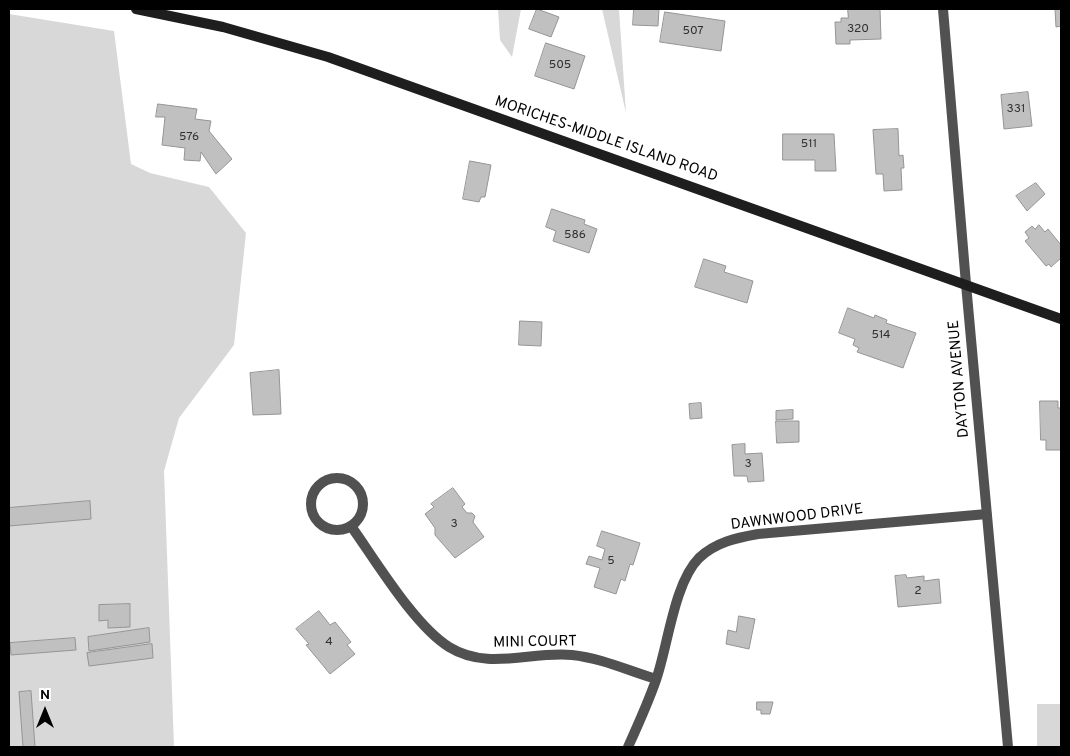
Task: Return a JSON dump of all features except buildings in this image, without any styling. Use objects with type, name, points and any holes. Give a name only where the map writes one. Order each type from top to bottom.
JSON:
[{"type":"main road","name":"MORICHES-MIDDLE ISLAND ROAD","points":[[136,9],[223,27],[328,57],[1061,319]]},
{"type":"street","name":"DAYTON AVENUE","points":[[943,9],[1008,747]]},
{"type":"street","points":[[335,478],[344,479],[358,488],[364,504],[358,521],[351,526],[335,530],[319,524],[312,508],[312,500],[320,485],[335,478]]},
{"type":"street","name":"DAWNWOOD DRIVE","points":[[628,747],[656,679],[682,585],[697,560],[709,549],[724,542],[758,534],[987,514]]},
{"type":"street","name":"MINI COURT","points":[[351,526],[424,627],[451,648],[495,660],[547,655],[582,656],[656,679]]},
{"type":"shaded area","points":[[498,9],[521,9],[512,57],[500,40]]},
{"type":"shaded area","points":[[602,9],[619,9],[626,113]]},
{"type":"shaded area","points":[[9,14],[114,31],[131,164],[150,173],[209,187],[246,233],[234,345],[179,418],[164,471],[174,747],[9,747]]},
{"type":"shaded area","points":[[1037,704],[1061,704],[1061,747],[1037,747]]}]
